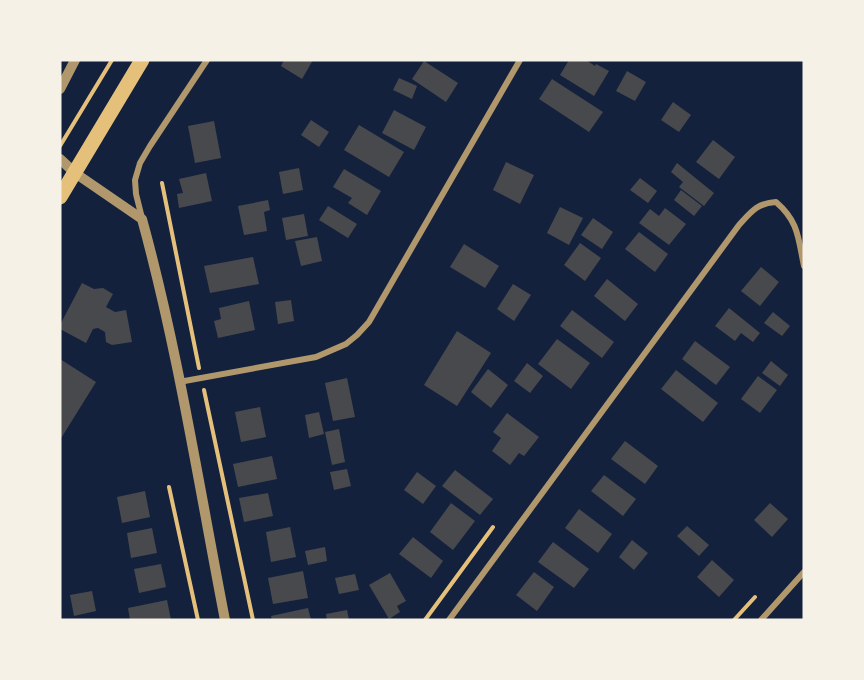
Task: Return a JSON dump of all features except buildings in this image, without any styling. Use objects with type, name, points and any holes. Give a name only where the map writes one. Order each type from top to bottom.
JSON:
[{"type":"main road","points":[[60,197],[142,60]]},
{"type":"street","points":[[60,89],[75,60]]},
{"type":"street","points":[[207,60],[150,146],[140,163],[135,180],[136,194],[157,275],[179,382],[225,620]]},
{"type":"street","points":[[179,382],[316,357],[346,344],[357,335],[369,322],[520,60]]},
{"type":"street","points":[[60,159],[75,173],[142,219]]},
{"type":"street","points":[[449,620],[739,225],[756,207],[766,202],[776,202],[786,211],[793,221],[798,236],[804,266]]},
{"type":"street","points":[[761,620],[804,572]]},
{"type":"path","points":[[60,146],[112,60]]},
{"type":"path","points":[[162,183],[202,378]]},
{"type":"path","points":[[204,390],[253,620]]},
{"type":"path","points":[[169,487],[198,620]]},
{"type":"path","points":[[424,620],[494,527]]},
{"type":"path","points":[[734,620],[754,597]]}]
